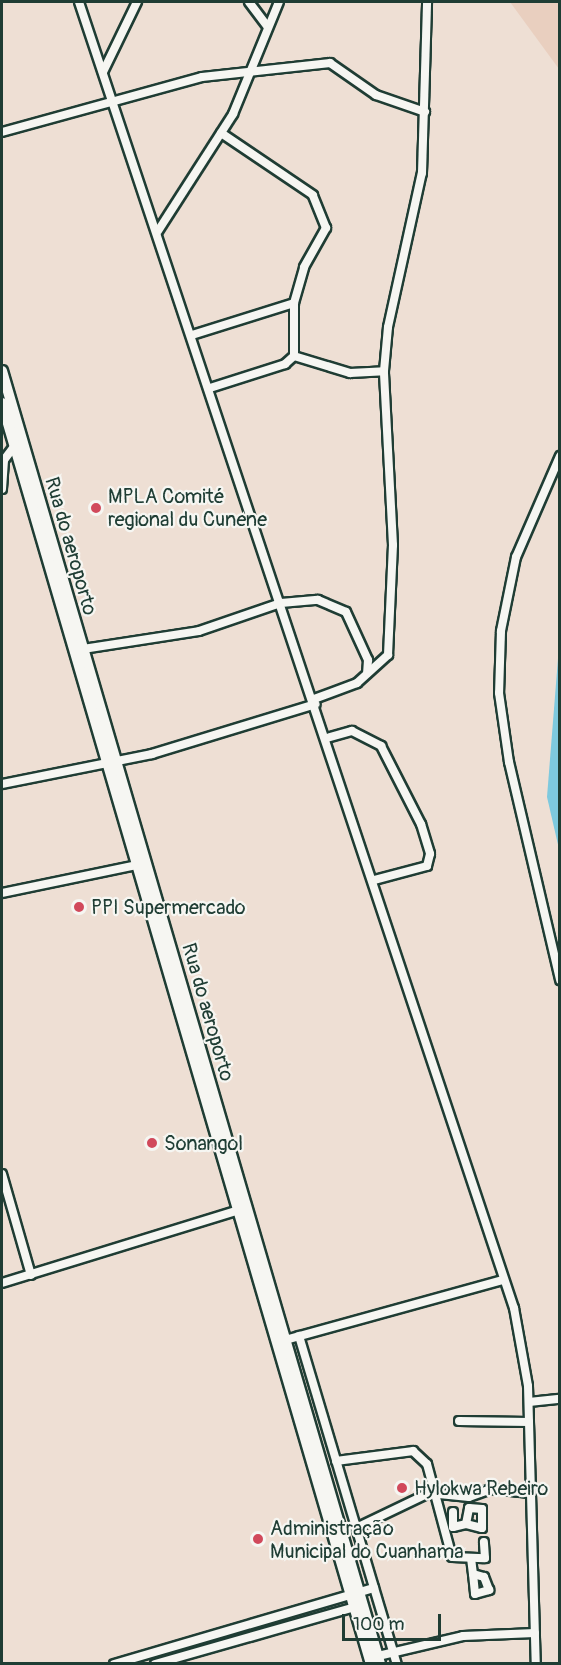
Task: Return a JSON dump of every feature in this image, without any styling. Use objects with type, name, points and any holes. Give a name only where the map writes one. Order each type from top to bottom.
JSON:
[{"type":"main road","name":"Rua do aeroporto","points":[[2,371],[18,443],[376,1661]]},
{"type":"main road","name":"Rua do aeroporto","points":[[2,403],[18,443],[83,649],[137,865],[242,1209],[285,1340],[355,1594],[355,1607],[376,1661]]},
{"type":"street","points":[[79,2],[158,231],[374,880],[525,1354],[530,1422],[536,1664]]},
{"type":"street","points":[[102,73],[137,2]]},
{"type":"street","points":[[249,2],[268,27]]},
{"type":"street","points":[[158,231],[221,133],[254,70],[279,2]]},
{"type":"street","points":[[2,784],[112,761],[315,702],[357,683],[383,663],[389,644],[393,546],[384,371],[388,327],[422,173],[427,2]]},
{"type":"street","points":[[2,132],[111,100],[254,70],[335,64],[376,95],[425,111]]},
{"type":"street","points":[[210,388],[285,364],[294,356],[294,303],[306,263],[325,234],[317,200],[221,133]]},
{"type":"street","points":[[192,335],[294,303]]},
{"type":"street","points":[[294,356],[350,373],[384,371]]},
{"type":"street","points":[[2,489],[4,460],[18,443]]},
{"type":"street","points":[[560,456],[516,557],[501,631],[500,693],[509,762],[560,980]]},
{"type":"street","points":[[83,649],[199,631],[281,603],[339,605],[359,637],[368,673]]},
{"type":"street","points":[[327,738],[352,731],[381,746],[421,824],[430,854],[426,866],[374,880]]},
{"type":"street","points":[[2,893],[137,865]]},
{"type":"street","points":[[2,1174],[30,1275]]},
{"type":"street","points":[[2,1283],[242,1209]]},
{"type":"street","points":[[285,1340],[503,1280]]},
{"type":"street","points":[[299,1336],[397,1664]]},
{"type":"street","points":[[529,1402],[560,1399]]},
{"type":"street","points":[[459,1421],[530,1422]]},
{"type":"street","points":[[336,1461],[413,1451],[427,1464],[452,1557],[484,1558],[484,1542]]},
{"type":"street","points":[[356,1528],[436,1492],[459,1497],[479,1492],[530,1493]]},
{"type":"street","points":[[477,1509],[479,1492]]},
{"type":"street","points":[[453,1512],[453,1527],[466,1524],[482,1528],[482,1509],[469,1508],[466,1524]]},
{"type":"street","points":[[471,1558],[472,1574]]},
{"type":"street","points":[[114,1664],[374,1588]]},
{"type":"street","points":[[155,1664],[355,1607]]},
{"type":"street","points":[[376,1661],[394,1653],[463,1636],[535,1633]]},
{"type":"shaded area","points":[[510,2],[559,2],[559,69]]},
{"type":"water","points":[[559,646],[559,849],[547,797]]},
{"type":"place","name":"MPLA Comité regional du Cunene","points":[[96,508]]},
{"type":"place","name":"PPI Supermercado","points":[[79,907]]},
{"type":"place","name":"Sonangol","points":[[152,1143]]},
{"type":"place","name":"Hylokwa Rebeiro","points":[[402,1488]]},
{"type":"place","name":"Administração Municipal do Cuanhama","points":[[258,1539]]}]
